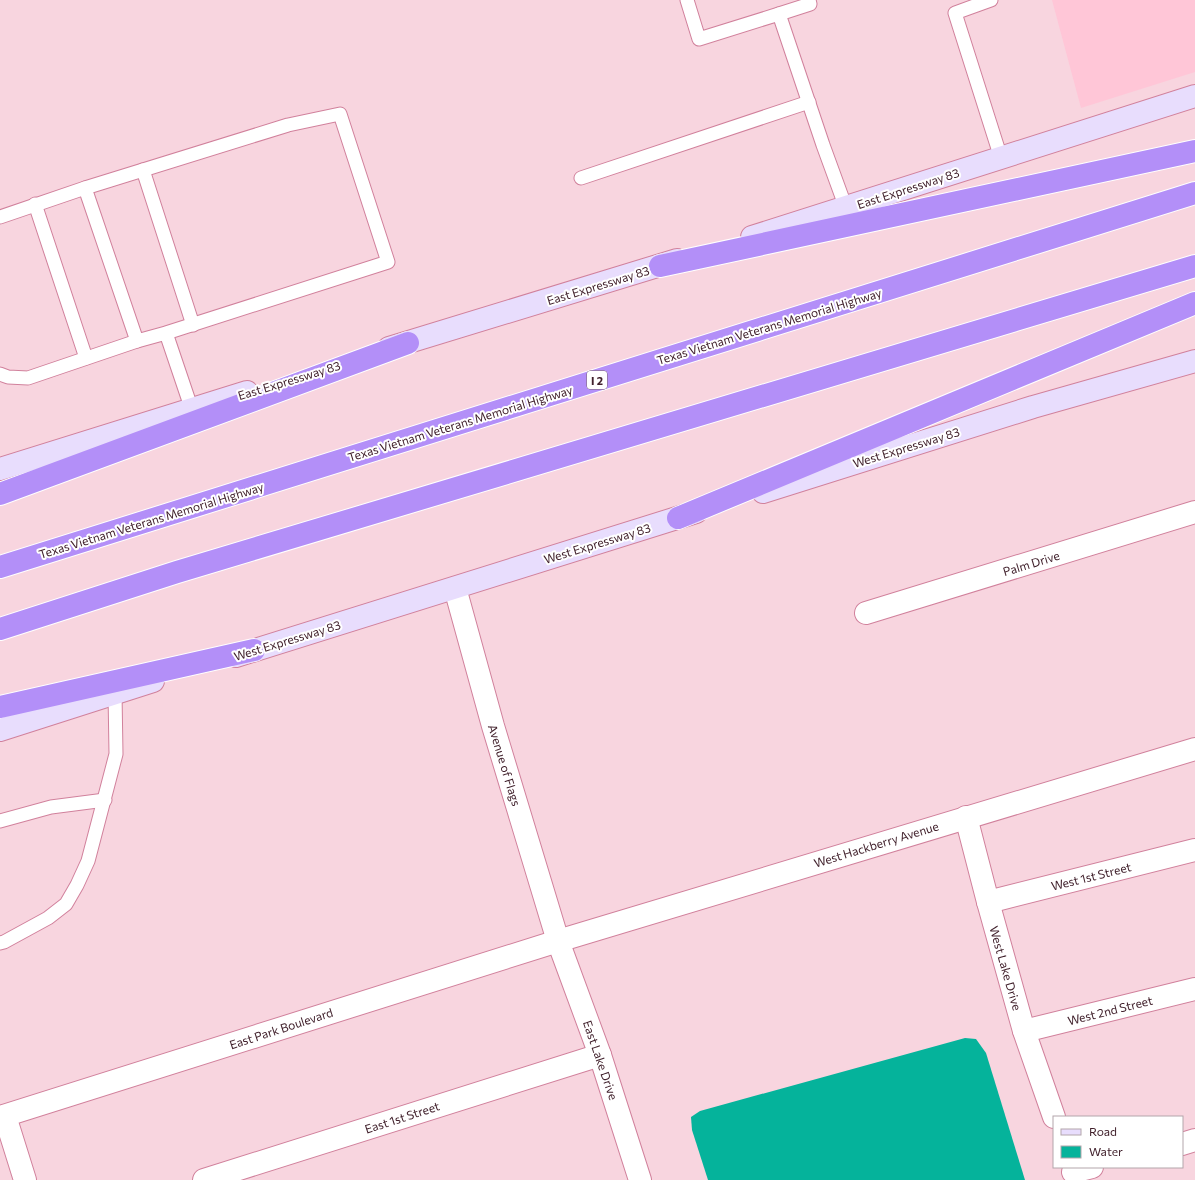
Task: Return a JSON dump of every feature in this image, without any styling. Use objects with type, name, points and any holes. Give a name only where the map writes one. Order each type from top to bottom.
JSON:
[{"type":"highway","points":[[660,266],[1195,151]]},
{"type":"highway","name":"Texas Vietnam Veterans Memorial Highway","points":[[0,567],[1195,193]]},
{"type":"highway","points":[[0,629],[177,572],[1195,266]]},
{"type":"highway","points":[[678,518],[1195,303]]},
{"type":"highway","points":[[0,494],[408,342]]},
{"type":"highway","points":[[0,707],[254,650]]},
{"type":"main road","name":"East Expressway 83","points":[[0,469],[846,208],[1195,96]]},
{"type":"main road","name":"West Expressway 83","points":[[0,730],[1033,407],[1195,361]]},
{"type":"street","name":"Palm Drive","points":[[866,613],[1195,512]]},
{"type":"street","name":"Avenue of Flags","points":[[455,588],[493,726],[558,941]]},
{"type":"street","name":"West Hackberry Avenue","points":[[558,941],[1195,748]]},
{"type":"street","name":"West Lake Drive","points":[[966,817],[1024,1031],[1054,1116]]},
{"type":"street","name":"West 1st Street","points":[[988,902],[1195,850]]},
{"type":"street","name":"East Lake Drive","points":[[558,941],[600,1055],[640,1180]]},
{"type":"street","name":"East Park Boulevard","points":[[2,1116],[558,941]]},
{"type":"street","name":"West 2nd Street","points":[[1024,1031],[1195,989]]},
{"type":"street","name":"East 1st Street","points":[[204,1180],[600,1055]]},
{"type":"street","points":[[2,1116],[26,1180]]},
{"type":"street","points":[[1183,1144],[1195,1140]]},
{"type":"lane","points":[[687,0],[699,39],[810,4],[809,0]]},
{"type":"lane","points":[[991,0],[955,13],[1001,158]]},
{"type":"lane","points":[[779,14],[846,208]]},
{"type":"lane","points":[[581,178],[809,102]]},
{"type":"lane","points":[[0,217],[85,188],[288,125],[340,114],[388,262],[138,341],[28,378],[3,377]]},
{"type":"lane","points":[[143,170],[193,324]]},
{"type":"lane","points":[[85,188],[138,341]]},
{"type":"lane","points":[[35,204],[86,358]]},
{"type":"lane","points":[[166,333],[192,410]]},
{"type":"lane","points":[[0,943],[48,918],[66,904],[77,885],[88,861],[116,754],[115,693]]},
{"type":"lane","points":[[0,821],[51,807],[105,800]]},
{"type":"shaded area","points":[[1052,0],[1195,0],[1195,72],[1081,108]]},
{"type":"water","points":[[965,1038],[976,1039],[986,1053],[1025,1180],[708,1180],[692,1130],[691,1117],[700,1111]]}]
